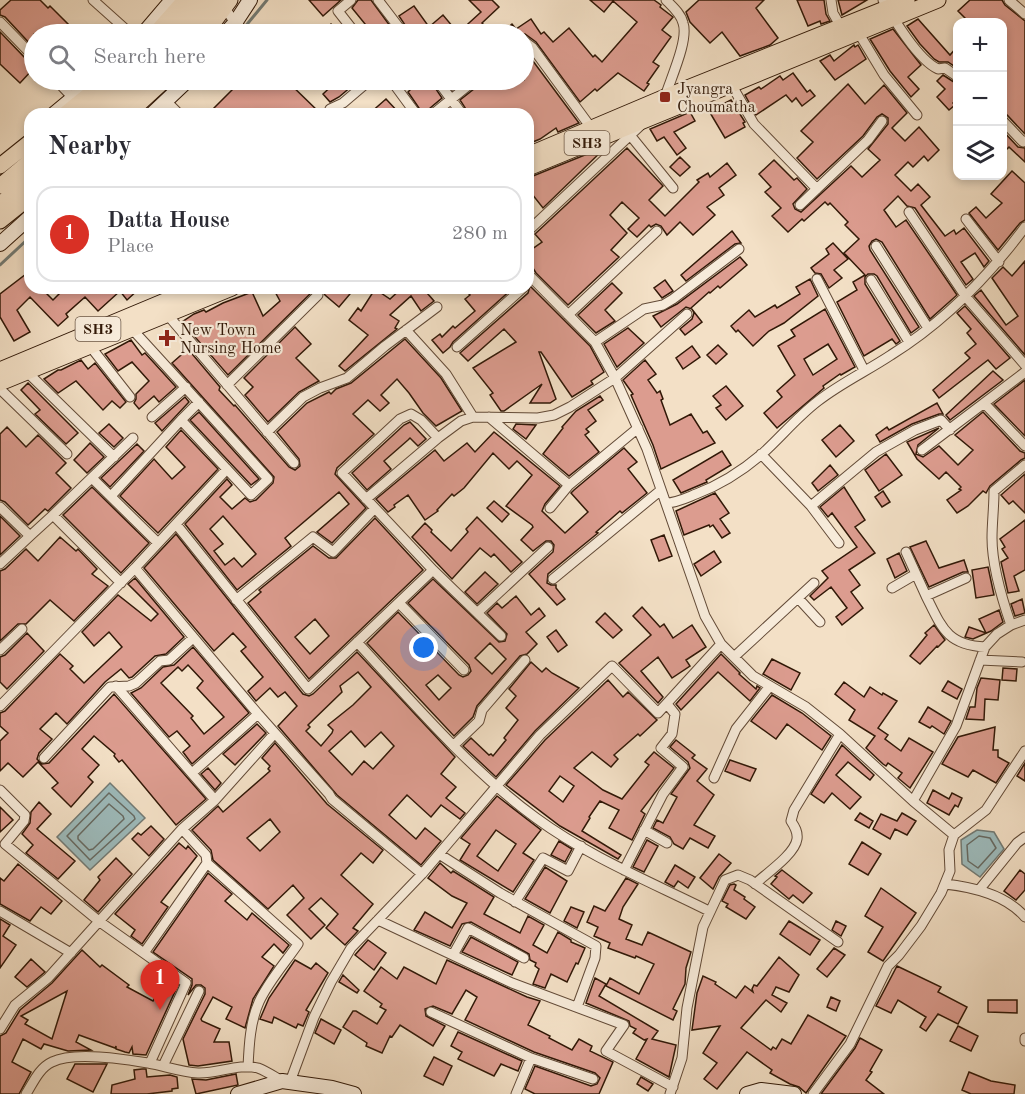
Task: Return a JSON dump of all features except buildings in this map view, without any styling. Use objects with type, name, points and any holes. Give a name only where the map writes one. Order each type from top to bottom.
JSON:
[{"type":"main road","points":[[164,24],[185,0]]},
{"type":"main road","points":[[180,24],[200,0]]},
{"type":"main road","name":"SH3","points":[[534,165],[644,113],[908,0]]},
{"type":"main road","name":"SH3","points":[[667,103],[730,84],[858,32],[888,9],[938,0]]},
{"type":"main road","points":[[214,24],[224,3]]},
{"type":"main road","points":[[198,24],[224,3]]},
{"type":"main road","points":[[72,108],[95,90]]},
{"type":"main road","points":[[93,108],[114,90]]},
{"type":"main road","points":[[114,108],[133,90]]},
{"type":"main road","points":[[135,108],[154,90]]},
{"type":"main road","name":"SH3","points":[[534,153],[592,129],[644,113]]},
{"type":"main road","points":[[0,166],[24,147]]},
{"type":"main road","points":[[0,186],[24,166]]},
{"type":"main road","points":[[0,204],[24,185]]},
{"type":"main road","points":[[0,221],[24,202]]},
{"type":"main road","name":"SH3","points":[[0,383],[132,329],[187,294]]},
{"type":"main road","name":"SH3","points":[[0,370],[164,309],[213,294]]},
{"type":"street","points":[[93,0],[120,24]]},
{"type":"street","points":[[152,24],[172,0]]},
{"type":"street","points":[[224,3],[235,23],[250,0]]},
{"type":"street","points":[[348,24],[338,11],[351,0]]},
{"type":"street","points":[[378,0],[396,24]]},
{"type":"street","points":[[831,0],[833,13],[841,27]]},
{"type":"street","points":[[1009,0],[1025,14]]},
{"type":"street","points":[[667,103],[684,35],[684,24],[673,2]]},
{"type":"street","points":[[888,9],[927,62],[938,69],[945,68],[953,74]]},
{"type":"street","points":[[0,21],[24,46]]},
{"type":"street","points":[[858,32],[884,75],[917,116]]},
{"type":"street","points":[[534,50],[592,129]]},
{"type":"street","points":[[730,84],[754,124],[817,189]]},
{"type":"street","points":[[66,90],[74,98]]},
{"type":"street","points":[[62,108],[84,90]]},
{"type":"street","points":[[158,108],[178,90]]},
{"type":"street","points":[[332,108],[343,103],[358,90]]},
{"type":"street","points":[[398,90],[412,108]]},
{"type":"street","points":[[444,90],[458,108]]},
{"type":"street","points":[[441,108],[464,90]]},
{"type":"street","points":[[166,101],[173,108]]},
{"type":"street","points":[[534,225],[630,135],[644,113]]},
{"type":"street","points":[[800,205],[868,140],[882,122]]},
{"type":"street","points":[[1007,125],[1023,142],[1025,141]]},
{"type":"street","points":[[630,135],[673,188]]},
{"type":"street","points":[[0,158],[24,139]]},
{"type":"street","points":[[909,212],[966,297],[1025,365]]},
{"type":"street","points":[[966,219],[999,262]]},
{"type":"street","points":[[0,244],[24,222]]},
{"type":"street","points":[[666,503],[673,503],[707,490],[732,477],[761,454],[817,402],[909,342],[966,297],[999,262],[1025,227]]},
{"type":"street","points":[[568,315],[657,231]]},
{"type":"street","points":[[876,246],[927,328]]},
{"type":"street","points":[[595,342],[644,309],[663,305],[739,249]]},
{"type":"street","points":[[817,279],[864,370]]},
{"type":"street","points":[[871,280],[909,342]]},
{"type":"street","points":[[534,283],[595,342],[615,378],[638,428],[705,616],[721,644],[753,676],[806,707],[840,734],[954,835]]},
{"type":"street","points":[[457,347],[516,294]]},
{"type":"street","points":[[227,385],[318,295]]},
{"type":"street","points":[[267,432],[303,397],[347,378],[437,307]]},
{"type":"street","points":[[164,309],[294,463]]},
{"type":"street","points":[[366,499],[461,421],[473,417],[538,418],[554,415],[615,378],[687,314]]},
{"type":"street","points":[[132,329],[268,479],[251,495],[181,420]]},
{"type":"street","points":[[406,330],[446,374],[473,417]]},
{"type":"street","points":[[90,346],[129,397]]},
{"type":"street","points":[[27,372],[114,457]]},
{"type":"street","points":[[922,450],[1025,372]]},
{"type":"street","points":[[152,417],[186,387]]},
{"type":"street","points":[[0,389],[67,454]]},
{"type":"street","points":[[111,496],[199,402]]},
{"type":"street","points":[[984,403],[1025,446]]},
{"type":"street","points":[[438,438],[421,420],[411,414],[400,418],[342,473],[433,570],[501,636]]},
{"type":"street","points":[[489,417],[569,485]]},
{"type":"street","points":[[811,506],[863,462],[915,430],[941,420],[950,430]]},
{"type":"street","points":[[550,508],[569,485],[638,428]]},
{"type":"street","points":[[0,564],[132,438]]},
{"type":"street","points":[[761,454],[811,506],[839,543]]},
{"type":"street","points":[[1011,625],[1004,604],[994,555],[992,538],[994,491],[1025,465]]},
{"type":"street","points":[[0,706],[121,584],[228,469]]},
{"type":"street","points":[[92,478],[159,543]]},
{"type":"street","points":[[552,579],[661,490]]},
{"type":"street","points":[[0,507],[30,536]]},
{"type":"street","points":[[236,600],[313,537],[333,552],[374,509]]},
{"type":"street","points":[[0,524],[9,515]]},
{"type":"street","points":[[53,515],[121,584]]},
{"type":"street","points":[[176,524],[308,689],[433,570]]},
{"type":"street","points":[[477,613],[548,546]]},
{"type":"street","points":[[906,552],[926,596],[950,636],[968,646],[985,647]]},
{"type":"street","points":[[135,568],[332,799],[422,874]]},
{"type":"street","points":[[892,588],[916,574]]},
{"type":"street","points":[[926,596],[966,578]]},
{"type":"street","points":[[734,657],[814,583]]},
{"type":"street","points":[[798,598],[820,622]]},
{"type":"street","points":[[399,603],[464,670]]},
{"type":"street","points":[[913,801],[956,726],[985,647],[997,634],[1025,620]]},
{"type":"street","points":[[0,650],[22,629]]},
{"type":"street","points":[[44,758],[110,687],[129,686],[136,683],[159,661],[169,660],[194,638]]},
{"type":"street","points":[[357,642],[454,744],[498,786],[537,818],[602,859],[709,911]]},
{"type":"street","points":[[286,1081],[331,982],[351,948],[422,874],[540,735],[612,666],[658,712],[721,644]]},
{"type":"street","points":[[454,744],[479,721],[482,710],[525,660]]},
{"type":"street","points":[[980,660],[1022,662]]},
{"type":"street","points":[[116,686],[215,800]]},
{"type":"street","points":[[714,778],[736,729],[770,686]]},
{"type":"street","points":[[624,870],[663,794],[683,767],[661,748],[672,734],[675,714],[667,704]]},
{"type":"street","points":[[192,773],[258,714]]},
{"type":"street","points":[[0,1029],[15,1005],[35,990],[71,953],[182,829],[215,800],[275,733]]},
{"type":"street","points":[[755,884],[792,850],[797,840],[797,830],[791,821],[794,810],[840,734]]},
{"type":"street","points":[[813,1094],[850,1044],[888,966],[921,926],[945,884],[950,871],[949,850],[954,835],[986,810],[1025,751]]},
{"type":"street","points":[[0,790],[25,815],[24,821],[5,844],[100,922],[186,983],[150,1063]]},
{"type":"street","points":[[182,829],[206,855],[207,863],[298,944],[257,1005],[252,1025],[248,1067]]},
{"type":"street","points":[[644,830],[667,843]]},
{"type":"street","points":[[979,890],[1017,843],[1025,837]]},
{"type":"street","points":[[515,902],[543,858],[568,871],[581,846]]},
{"type":"street","points":[[439,854],[515,902],[596,946],[577,1007]]},
{"type":"street","points":[[144,953],[207,863]]},
{"type":"street","points":[[378,920],[512,983],[624,1025],[606,1051],[671,1090],[682,1058],[687,1008],[703,927],[725,880],[738,875],[755,884],[838,942]]},
{"type":"street","points":[[945,884],[979,890],[1023,911]]},
{"type":"street","points":[[0,911],[71,953]]},
{"type":"street","points":[[453,955],[468,928],[524,958]]},
{"type":"street","points":[[163,1066],[199,991]]},
{"type":"street","points":[[431,1012],[531,1058],[593,1079]]},
{"type":"street","points":[[26,1094],[40,1071],[51,1062],[68,1057],[87,1057],[150,1063],[183,1072],[206,1074],[248,1067],[259,1068],[286,1081],[354,1094]]},
{"type":"street","points":[[516,1094],[531,1058]]},
{"type":"street","points":[[238,1094],[286,1081]]},
{"type":"street","points":[[747,1094],[761,1090],[794,1094]]},
{"type":"water","points":[[110,783],[145,818],[90,870],[57,837]]},
{"type":"water","points":[[977,830],[994,832],[1004,849],[980,877],[962,864],[961,840]]},
{"type":"waterway","points":[[247,24],[267,0]]},
{"type":"waterway","points":[[0,265],[24,243]]},
{"type":"place","name":"Jyangra Choumatha","points":[[665,97]]},
{"type":"place","name":"New Town Nursing Home","points":[[167,338]]},
{"type":"place","name":"Datta House","points":[[160,1010]]}]
